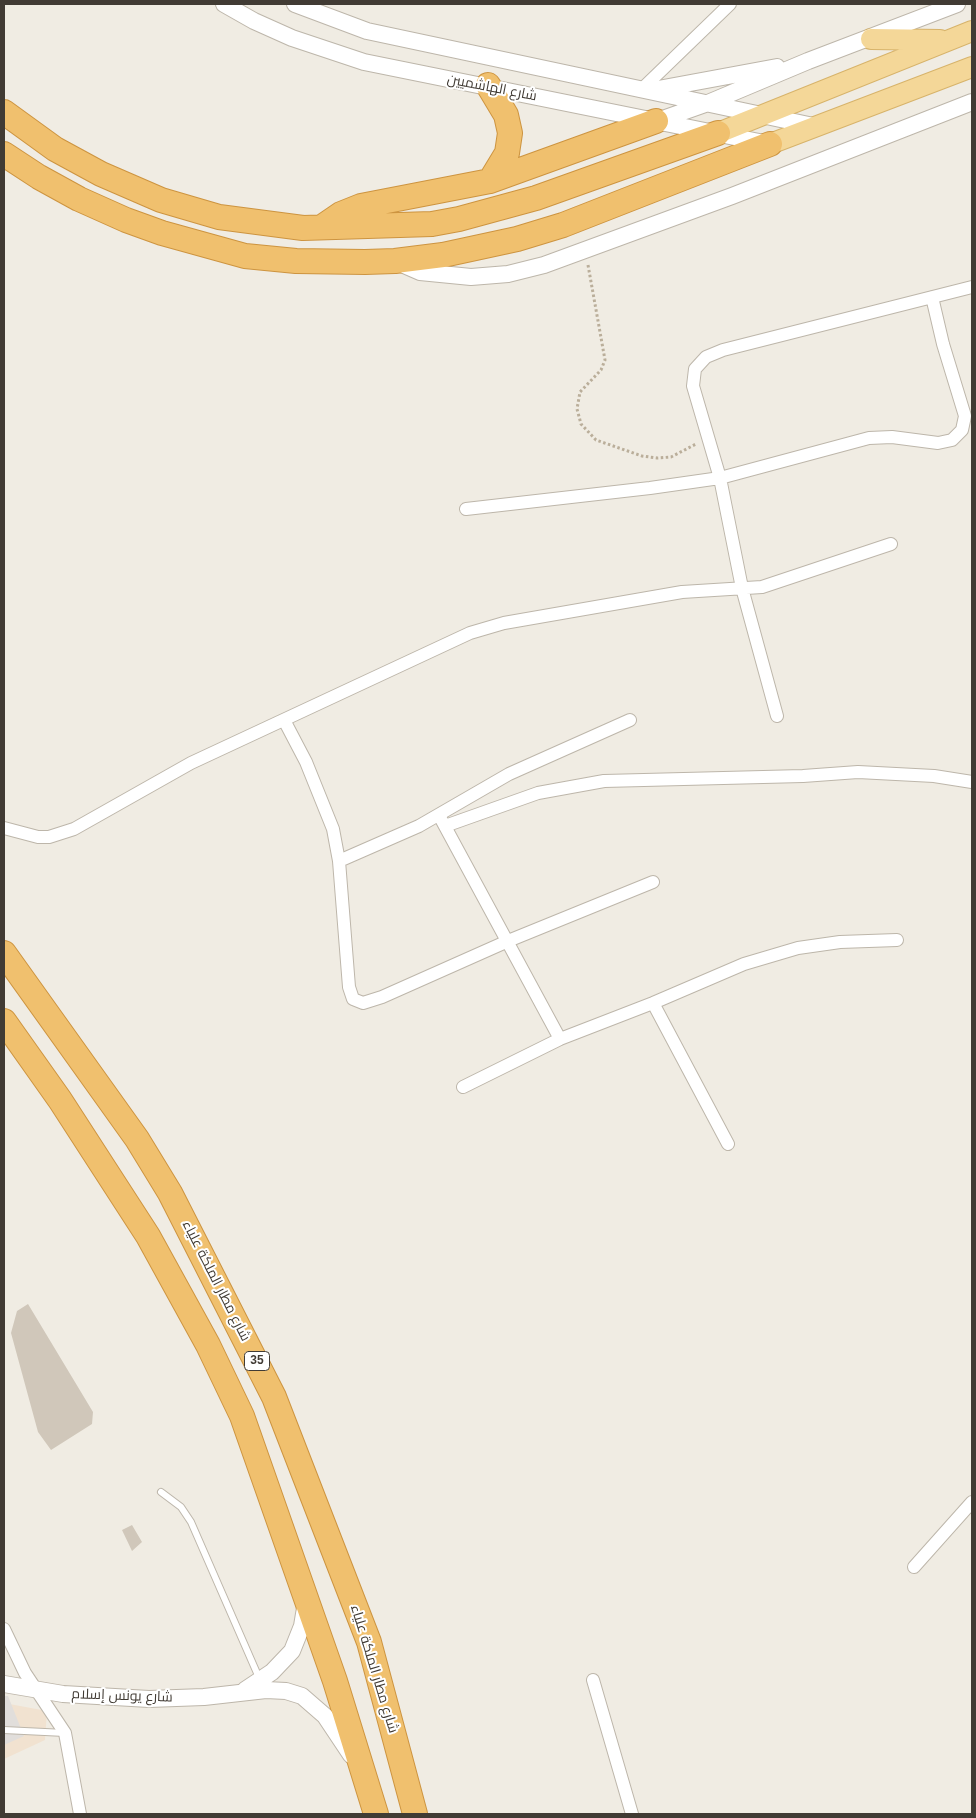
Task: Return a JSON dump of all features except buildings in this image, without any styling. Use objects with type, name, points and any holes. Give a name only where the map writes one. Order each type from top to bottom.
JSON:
[{"type":"highway","points":[[488,86],[506,115],[510,133],[507,153],[490,181]]},
{"type":"highway","points":[[4,112],[63,153],[101,174],[161,200],[219,217],[252,223],[320,228],[432,224],[477,215],[536,198],[718,133]]},
{"type":"highway","points":[[320,228],[341,214],[361,206],[490,181],[656,121]]},
{"type":"highway","points":[[4,154],[38,177],[126,220],[201,245],[246,256],[270,259],[395,261],[451,254],[517,240],[590,215],[770,144]]},
{"type":"highway","name":"شارع مطار الملكة علياء","points":[[4,953],[138,1139],[175,1201],[274,1396],[369,1642],[415,1814]]},
{"type":"highway","points":[[4,1021],[60,1100],[138,1220],[208,1345],[242,1416],[335,1681],[376,1814]]},
{"type":"main road","points":[[718,133],[972,31]]},
{"type":"main road","points":[[871,39],[950,40]]},
{"type":"main road","points":[[770,144],[968,70]]},
{"type":"street","name":"شارع الهاشميين","points":[[224,4],[254,21],[332,52],[411,73],[488,86],[770,144]]},
{"type":"street","points":[[295,4],[367,31],[818,127]]},
{"type":"street","points":[[646,89],[680,50],[730,4]]},
{"type":"street","points":[[656,121],[708,103],[808,61],[871,39],[957,4]]},
{"type":"street","points":[[646,89],[808,61]]},
{"type":"street","points":[[395,261],[410,269],[437,275],[487,277],[544,265],[732,196],[972,102]]},
{"type":"street","points":[[776,716],[742,588],[720,478],[692,378],[700,362],[706,357],[723,350],[972,287]]},
{"type":"street","points":[[466,509],[720,478],[869,438],[892,437],[938,443],[952,440],[958,436],[965,423],[965,416],[943,344],[932,297]]},
{"type":"street","points":[[4,828],[38,837],[49,837],[74,829],[184,766],[452,640],[486,628],[682,592],[767,585],[891,544]]},
{"type":"street","points":[[284,720],[306,762],[333,829],[339,861],[349,987],[353,999],[357,1002],[366,1003],[382,997],[508,941],[653,882]]},
{"type":"street","points":[[442,820],[509,774],[630,720]]},
{"type":"street","points":[[339,861],[442,820],[538,793],[604,781],[793,776],[858,772],[934,776],[972,782]]},
{"type":"street","points":[[442,820],[560,1039]]},
{"type":"street","points":[[463,1087],[560,1039],[774,953],[840,942],[897,940]]},
{"type":"street","points":[[653,1003],[728,1144]]},
{"type":"street","points":[[914,1567],[972,1502]]},
{"type":"street","name":"شارع يونس إسلام","points":[[241,1692],[261,1681],[292,1651],[302,1626],[306,1598]]},
{"type":"street","points":[[4,1629],[36,1690],[65,1733],[80,1814]]},
{"type":"street","points":[[593,1680],[632,1814]]},
{"type":"street","name":"شارع يونس إسلام","points":[[4,1684],[36,1690],[107,1697],[204,1697],[266,1690],[286,1691],[302,1696],[325,1716],[363,1774]]},
{"type":"lane","points":[[161,1492],[181,1506],[191,1522],[261,1681]]},
{"type":"lane","points":[[4,1730],[65,1733]]},
{"type":"path","points":[[586,250],[605,360],[600,370],[580,392],[577,409],[581,424],[596,440],[642,456],[657,458],[671,457],[685,452],[707,433]]},
{"type":"shaded area","points":[[4,1696],[8,1696],[24,1736],[4,1745]]},
{"type":"shaded area","points":[[4,1703],[47,1711],[45,1740],[4,1759]]}]
